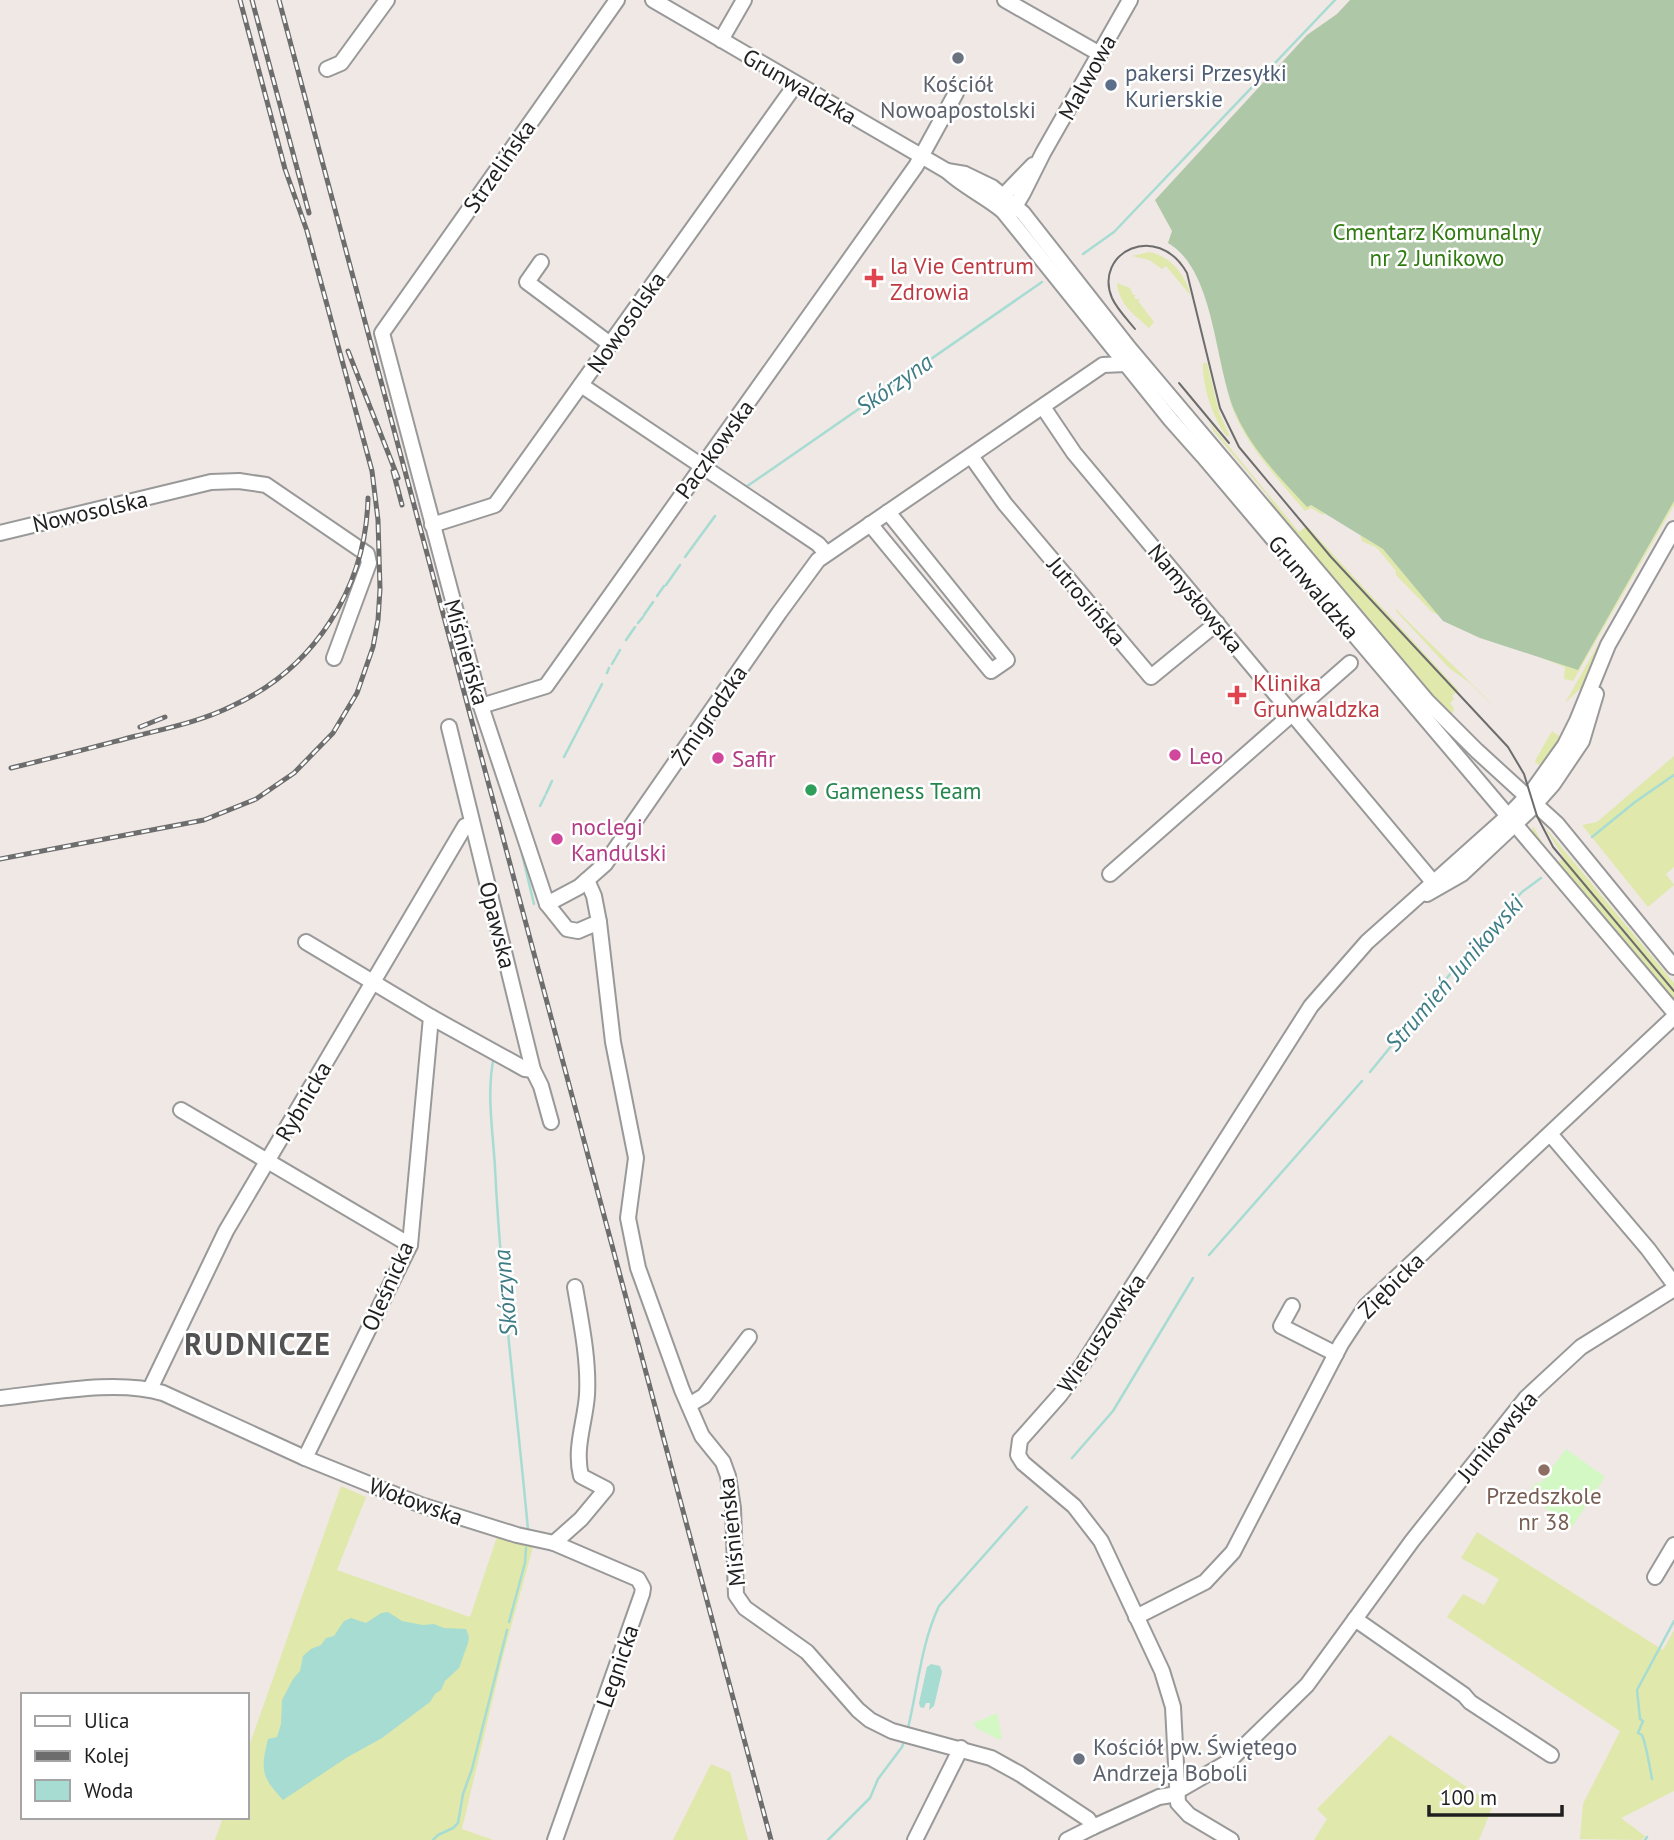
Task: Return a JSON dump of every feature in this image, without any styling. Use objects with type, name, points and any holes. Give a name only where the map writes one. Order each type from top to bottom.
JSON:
[{"type":"street","points":[[327,69],[341,63],[387,0]]},
{"type":"street","name":"Strzelińska","points":[[382,332],[617,0]]},
{"type":"street","name":"Grunwaldzka","points":[[653,0],[947,171],[960,184],[1009,208],[1419,691],[1469,744],[1532,800],[1586,857],[1674,967]]},
{"type":"street","points":[[721,40],[744,0]]},
{"type":"street","points":[[1005,0],[1100,54]]},
{"type":"street","name":"Malwowa","points":[[1009,208],[1130,0]]},
{"type":"street","name":"Nowosolska","points":[[432,525],[495,505],[796,84]]},
{"type":"street","name":"Paczkowska","points":[[481,706],[546,686],[921,157],[954,96]]},
{"type":"street","name":"Malwowa","points":[[1004,195],[1043,153]]},
{"type":"street","name":"Grunwaldzka","points":[[947,171],[965,174],[1004,195]]},
{"type":"street","points":[[1004,195],[1009,208]]},
{"type":"street","name":"Grunwaldzka","points":[[1009,208],[1106,341],[1171,421],[1512,820],[1674,1015]]},
{"type":"street","points":[[541,262],[527,282],[610,344]]},
{"type":"street","name":"Miśnieńska","points":[[382,332],[481,706],[547,904],[567,929],[578,931],[599,922]]},
{"type":"street","points":[[1106,341],[1103,365],[1126,364]]},
{"type":"street","name":"Żmigrodzka","points":[[547,904],[587,880],[611,856],[818,560],[1103,365]]},
{"type":"street","points":[[581,385],[818,544],[827,553]]},
{"type":"street","name":"Namysłowska","points":[[1043,407],[1074,453],[1433,882]]},
{"type":"street","name":"Jutrosińska","points":[[971,456],[1005,504],[1152,677],[1217,623]]},
{"type":"street","name":"Nowosolska","points":[[0,533],[211,482],[239,481],[266,485],[367,554],[369,563],[334,659]]},
{"type":"street","points":[[870,524],[991,671],[1007,660],[888,512]]},
{"type":"street","name":"Wieruszowska","points":[[1415,901],[1462,874],[1532,800],[1570,735],[1608,645],[1673,532]]},
{"type":"street","points":[[1110,874],[1350,663]]},
{"type":"street","name":"Opawska","points":[[449,727],[533,1070],[541,1086],[551,1122]]},
{"type":"street","name":"Wieruszowska","points":[[1177,1791],[1171,1697],[1136,1617],[1101,1541],[1074,1506],[1023,1462],[1018,1455],[1020,1440],[1083,1364],[1303,1017],[1350,959],[1433,882],[1512,820]]},
{"type":"street","name":"Rybnicka","points":[[150,1389],[226,1231],[465,826],[472,824]]},
{"type":"street","name":"Miśnieńska","points":[[587,880],[594,896],[599,922],[613,1042],[636,1158],[628,1219],[638,1268],[702,1436],[723,1462],[728,1476],[733,1508],[735,1590],[740,1603],[807,1652],[870,1720],[892,1731],[961,1748],[1006,1765],[1088,1819],[1093,1827]]},
{"type":"street","points":[[306,942],[431,1017],[525,1069],[533,1070]]},
{"type":"street","name":"Ziębicka","points":[[1136,1617],[1205,1582],[1227,1560],[1244,1534],[1352,1326],[1384,1287],[1551,1135],[1674,1015]]},
{"type":"street","name":"Oleśnicka","points":[[305,1458],[410,1245],[431,1017]]},
{"type":"street","points":[[181,1110],[410,1245]]},
{"type":"street","points":[[1551,1135],[1648,1249],[1674,1286]]},
{"type":"street","name":"Junikowska","points":[[1177,1791],[1217,1770],[1240,1752],[1311,1680],[1419,1533],[1526,1398],[1581,1347],[1674,1286]]},
{"type":"street","points":[[554,1543],[581,1519],[606,1489],[581,1476],[578,1465],[587,1383],[575,1287]]},
{"type":"street","points":[[1292,1306],[1281,1326],[1336,1354]]},
{"type":"street","points":[[689,1405],[704,1396],[750,1337]]},
{"type":"street","name":"Wołowska","points":[[0,1398],[104,1388],[150,1389],[305,1458],[421,1505],[517,1535],[554,1543]]},
{"type":"street","name":"Legnicka","points":[[554,1543],[638,1579],[643,1588],[555,1840]]},
{"type":"street","points":[[1655,1577],[1674,1545]]},
{"type":"street","points":[[1355,1619],[1464,1695],[1470,1702],[1551,1755]]},
{"type":"street","points":[[915,1840],[961,1748]]},
{"type":"street","points":[[1068,1840],[1177,1791],[1182,1810],[1231,1840]]},
{"type":"green space","name":"Cmentarz Komunalny nr 2 Junikowo","points":[[1350,0],[1674,0],[1674,501],[1578,670],[1480,638],[1443,621],[1383,549],[1311,505],[1307,507],[1268,464],[1250,440],[1236,414],[1205,297],[1184,256],[1168,243],[1172,231],[1155,200],[1307,35],[1337,14]]},
{"type":"green space","points":[[1149,252],[1171,262],[1185,281],[1191,296],[1166,266],[1162,269],[1149,260],[1132,256]]},
{"type":"green space","points":[[1117,283],[1130,288],[1133,295],[1136,295],[1134,297],[1140,299],[1138,301],[1154,322],[1149,328],[1124,303]]},
{"type":"green space","points":[[1203,363],[1207,363],[1219,412],[1229,435],[1227,437],[1209,402]]},
{"type":"green space","points":[[1228,395],[1237,416],[1307,507],[1310,505],[1324,513],[1323,515],[1311,508],[1305,511],[1271,471],[1241,427]]},
{"type":"green space","points":[[1209,422],[1299,532],[1307,526],[1458,690],[1450,703],[1454,708],[1453,714],[1436,701],[1281,519],[1267,495],[1214,432]]},
{"type":"green space","points":[[1674,501],[1573,681],[1564,679],[1565,667],[1539,657],[1578,669]]},
{"type":"green space","points":[[1360,535],[1383,549],[1439,615],[1432,612],[1396,575],[1396,571],[1377,548],[1362,541]]},
{"type":"green space","points":[[1396,609],[1471,683],[1496,709],[1470,683],[1449,668]]},
{"type":"green space","points":[[1609,625],[1611,626],[1585,684],[1565,703]]},
{"type":"green space","points":[[1552,731],[1559,736],[1560,741],[1543,768],[1535,762]]},
{"type":"green space","points":[[1674,756],[1674,867],[1666,874],[1674,885],[1648,907],[1582,825],[1597,822]]},
{"type":"green space","points":[[1543,825],[1674,983],[1674,1002],[1534,838],[1533,826],[1557,863],[1564,858]]},
{"type":"green space","points":[[1566,1449],[1605,1477],[1572,1527],[1527,1495],[1536,1482],[1540,1484]]},
{"type":"green space","points":[[341,1486],[366,1497],[337,1570],[470,1617],[497,1537],[533,1547],[503,1656],[462,1829],[493,1840],[215,1840],[222,1819],[248,1819],[248,1749]]},
{"type":"green space","points":[[1477,1532],[1663,1650],[1674,1630],[1674,1791],[1621,1818],[1645,1836],[1642,1840],[1580,1839],[1583,1804],[1620,1731],[1447,1617],[1463,1594],[1484,1605],[1499,1579],[1461,1558]]},
{"type":"green space","points":[[997,1713],[1002,1739],[976,1728],[974,1723]]},
{"type":"green space","points":[[1390,1735],[1493,1805],[1479,1840],[1314,1840],[1327,1819],[1317,1809]]},
{"type":"green space","points":[[711,1764],[730,1772],[748,1840],[673,1840]]},
{"type":"water","points":[[388,1612],[402,1621],[466,1629],[468,1643],[459,1668],[445,1681],[430,1702],[382,1738],[346,1758],[283,1800],[267,1779],[264,1759],[268,1739],[277,1737],[281,1724],[282,1700],[300,1671],[303,1656],[321,1645],[326,1638],[334,1636],[344,1621],[351,1618],[366,1623],[381,1613]]},
{"type":"water","points":[[931,1664],[940,1666],[942,1672],[934,1706],[929,1710],[930,1703],[926,1703],[924,1708],[920,1707],[919,1703],[927,1667]]},
{"type":"waterway","name":"Skórzyna","points":[[1083,254],[1114,232],[1335,0]]},
{"type":"waterway","name":"Skórzyna","points":[[746,487],[1042,282]]},
{"type":"waterway","name":"Skórzyna","points":[[685,557],[715,516]]},
{"type":"waterway","name":"Skórzyna","points":[[666,585],[680,565]]},
{"type":"waterway","name":"Skórzyna","points":[[657,596],[664,586]]},
{"type":"waterway","name":"Skórzyna","points":[[644,615],[653,602]]},
{"type":"waterway","name":"Skórzyna","points":[[638,623],[643,617]]},
{"type":"waterway","name":"Skórzyna","points":[[626,640],[635,627]]},
{"type":"waterway","name":"Skórzyna","points":[[612,664],[620,650]]},
{"type":"waterway","name":"Skórzyna","points":[[607,673],[609,668]]},
{"type":"waterway","name":"Skórzyna","points":[[564,757],[602,684]]},
{"type":"waterway","name":"Strumień Junikowski","points":[[1592,837],[1674,775]]},
{"type":"waterway","name":"Skórzyna","points":[[546,794],[552,781]]},
{"type":"waterway","name":"Skórzyna","points":[[540,806],[545,796]]},
{"type":"waterway","name":"Skórzyna","points":[[521,850],[534,904]]},
{"type":"waterway","name":"Strumień Junikowski","points":[[1370,1072],[1460,962],[1522,892],[1541,878]]},
{"type":"waterway","name":"Skórzyna","points":[[494,1056],[490,1098],[498,1213],[528,1530]]},
{"type":"waterway","name":"Strumień Junikowski","points":[[1209,1255],[1362,1081]]},
{"type":"waterway","name":"Strumień Junikowski","points":[[1072,1458],[1113,1411],[1193,1278]]},
{"type":"waterway","name":"Strumień Junikowski","points":[[908,1728],[924,1650],[939,1606],[1027,1507]]},
{"type":"waterway","name":"Skórzyna","points":[[509,1622],[525,1563],[526,1548]]},
{"type":"waterway","points":[[1652,1779],[1644,1740],[1638,1733],[1643,1721],[1640,1719],[1637,1690],[1674,1621]]},
{"type":"waterway","name":"Skórzyna","points":[[433,1840],[458,1823],[463,1794],[472,1769],[507,1630]]},
{"type":"waterway","name":"Strumień Junikowski","points":[[828,1840],[870,1798],[878,1779],[904,1741]]},
{"type":"tram line","points":[[1135,329],[1112,298],[1109,282],[1111,268],[1119,256],[1131,249],[1145,246],[1160,248],[1174,257],[1187,273],[1220,408],[1239,447],[1331,557],[1508,747],[1524,774],[1537,816],[1553,847],[1674,991]]},
{"type":"tram line","points":[[1179,383],[1229,443]]},
{"type":"railway","points":[[0,859],[204,820],[256,799],[294,773],[333,733],[357,693],[373,647],[380,589],[378,520],[372,471],[307,231],[285,169],[240,0]]},
{"type":"railway","points":[[252,0],[309,213]]},
{"type":"railway","points":[[279,0],[771,1840]]},
{"type":"railway","points":[[348,351],[398,478]]},
{"type":"railway","points":[[393,471],[402,505]]},
{"type":"railway","points":[[11,768],[209,716],[261,690],[288,671],[311,648],[346,594],[365,531],[368,498]]},
{"type":"railway","points":[[140,727],[165,717]]},
{"type":"place","name":"Kościół Nowoapostolski","points":[[958,58]]},
{"type":"place","name":"pakersi Przesyłki Kurierskie","points":[[1111,85]]},
{"type":"place","name":"la Vie Centrum Zdrowia","points":[[874,278]]},
{"type":"place","name":"Klinika Grunwaldzka","points":[[1237,695]]},
{"type":"place","name":"Leo","points":[[1175,755]]},
{"type":"place","name":"Safir","points":[[718,758]]},
{"type":"place","name":"Gameness Team","points":[[811,790]]},
{"type":"place","name":"noclegi Kandulski","points":[[557,839]]},
{"type":"place","name":"Przedszkole nr 38","points":[[1544,1470]]},
{"type":"place","name":"Kościół pw. Świętego Andrzeja Boboli","points":[[1079,1759]]},
{"type":"district","name":"RUDNICZE","points":[[258,1343]]}]
